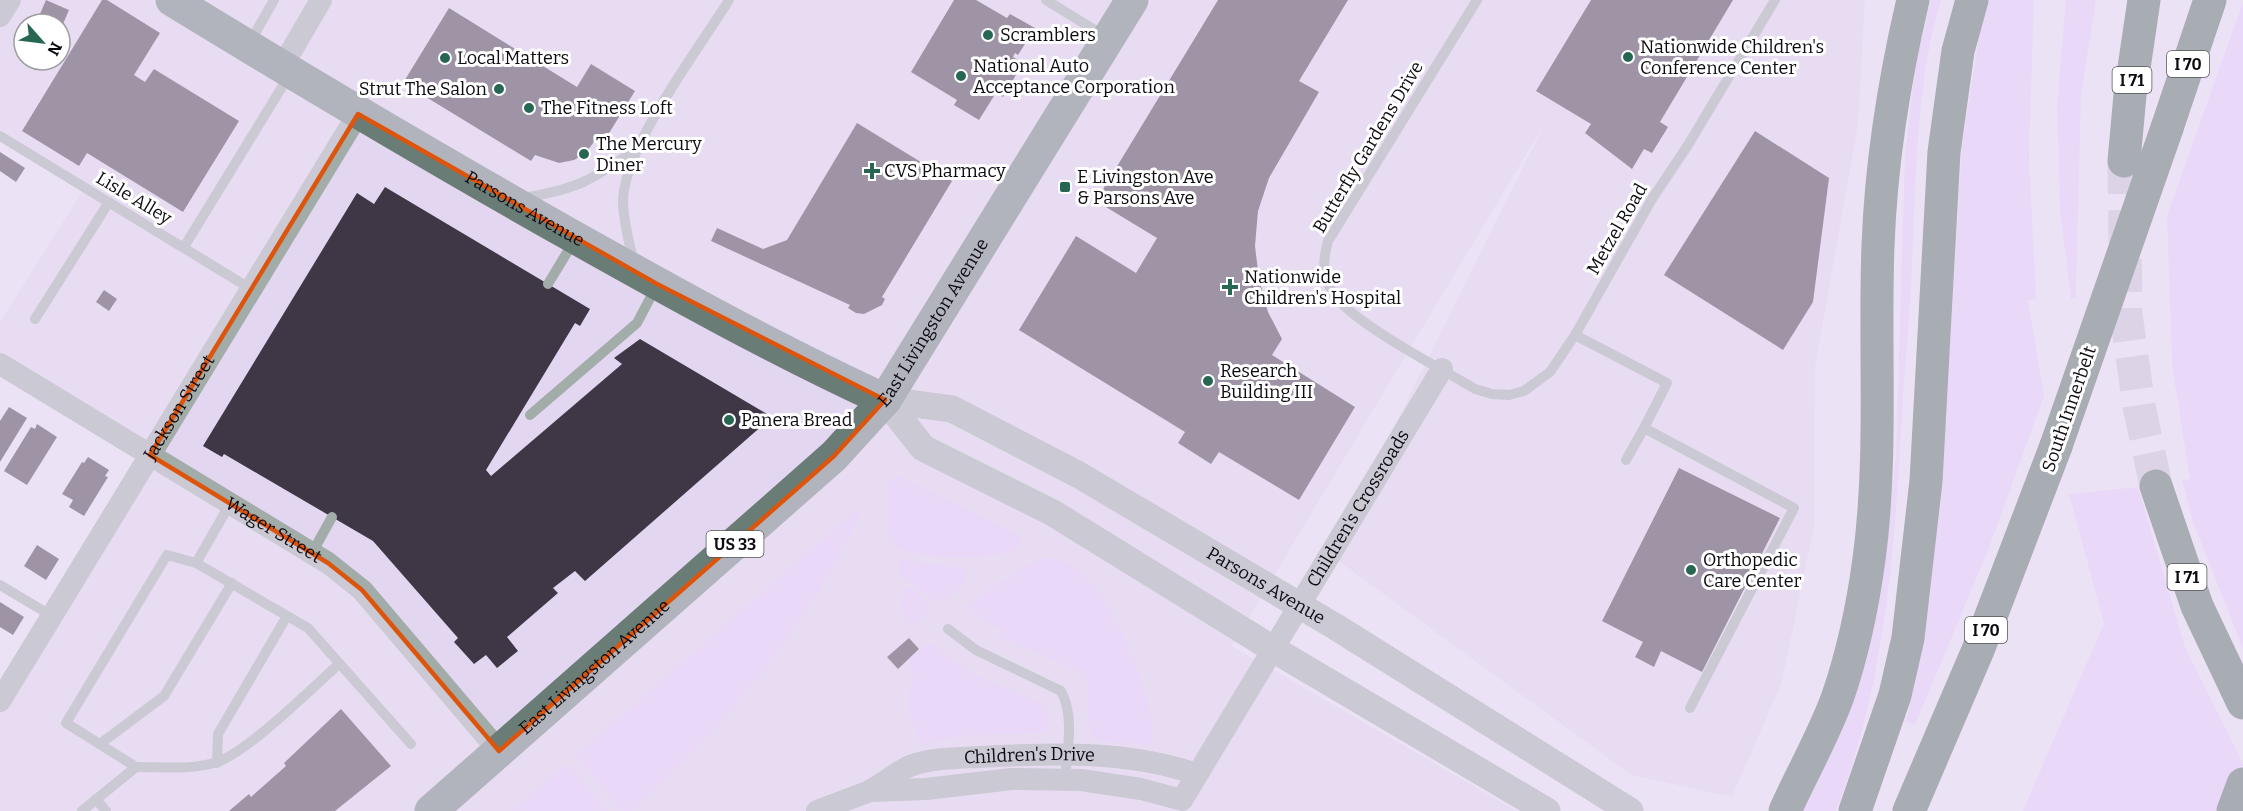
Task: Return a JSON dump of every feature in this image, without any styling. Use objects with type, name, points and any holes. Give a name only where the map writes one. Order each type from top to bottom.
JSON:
[{"type":"highway","points":[[1785,811],[1837,696],[1857,623],[1869,559],[1876,493],[1878,246],[1883,168],[1897,65],[1913,0]]},
{"type":"highway","points":[[1855,811],[1895,695],[1908,638],[1926,481],[1944,152],[1958,51],[1972,0]]},
{"type":"highway","name":"I 71","points":[[2124,161],[2130,95],[2145,0]]},
{"type":"highway","name":"South Innerbelt","points":[[1909,811],[1978,650],[2056,446],[2210,0]]},
{"type":"highway","name":"I 71","points":[[2156,486],[2197,606],[2243,703]]},
{"type":"highway","points":[[2233,811],[2243,784]]},
{"type":"main road","name":"Parsons Avenue","points":[[172,0],[358,114],[646,278],[817,369],[885,400]]},
{"type":"main road","name":"East Livingston Avenue","points":[[431,811],[834,456],[885,400],[1132,0]]},
{"type":"street","points":[[0,16],[10,0]]},
{"type":"street","points":[[286,70],[319,1]]},
{"type":"street","name":"Jackson Street","points":[[0,701],[358,114]]},
{"type":"street","name":"Wager Street","points":[[0,364],[312,553],[362,590],[499,751]]},
{"type":"street","name":"Children's Crossroads","points":[[1182,800],[1442,369]]},
{"type":"street","name":"Parsons Avenue","points":[[885,400],[952,409],[1079,476],[1300,605],[1630,811]]},
{"type":"street","name":"Parsons Avenue","points":[[885,400],[923,448],[1053,513],[1273,649],[1547,811]]},
{"type":"street","name":"Children's Drive","points":[[817,811],[870,791],[911,766],[958,758],[1040,753],[1117,757],[1169,765],[1196,774]]},
{"type":"street","name":"Children's Drive","points":[[870,791],[926,789],[1012,779],[1065,779],[1141,789],[1182,800]]},
{"type":"lane","points":[[247,46],[274,0]]},
{"type":"lane","points":[[530,415],[637,323],[646,278],[623,200],[626,179],[636,149],[729,0]]},
{"type":"lane","points":[[1046,0],[1108,39]]},
{"type":"lane","name":"Butterfly Gardens Drive","points":[[1442,369],[1344,306],[1332,292],[1325,275],[1323,258],[1328,241],[1477,0]]},
{"type":"lane","name":"Metzel Road","points":[[1442,369],[1475,389],[1492,394],[1509,395],[1524,391],[1550,372],[1575,335],[1652,199],[1688,146],[1775,0]]},
{"type":"lane","points":[[184,248],[286,70]]},
{"type":"lane","name":"Lisle Alley","points":[[0,135],[250,289]]},
{"type":"lane","points":[[508,200],[576,187],[599,176],[636,149]]},
{"type":"lane","points":[[35,319],[109,202]]},
{"type":"lane","points":[[548,284],[576,238]]},
{"type":"lane","points":[[1575,335],[1667,383],[1626,460]]},
{"type":"lane","points":[[1644,428],[1794,508],[1690,708]]},
{"type":"lane","points":[[196,563],[231,504]]},
{"type":"lane","points":[[312,553],[332,518]]},
{"type":"lane","points":[[339,664],[240,750],[217,763],[193,767],[136,767],[66,723],[167,555],[196,563],[308,628],[411,744]]},
{"type":"lane","points":[[100,744],[164,696],[232,584]]},
{"type":"lane","points":[[0,585],[52,616]]},
{"type":"lane","points":[[217,763],[218,735],[287,616]]},
{"type":"lane","points":[[948,629],[975,650],[1060,691],[1066,701],[1069,721],[1065,779]]},
{"type":"lane","points":[[82,811],[136,767]]},
{"type":"lane","points":[[96,800],[106,811]]},
{"type":"highlighted area","points":[[358,114],[657,284],[885,400],[834,456],[499,751],[362,590],[328,563],[150,455]]},
{"type":"shaded area","points":[[0,0],[1865,0],[1858,125],[1815,368],[1814,526],[1782,682],[1732,797],[1631,775],[1330,555],[1544,125],[1232,646],[1517,811],[0,811],[0,700],[149,457],[0,362],[0,322],[85,187],[0,135]]},
{"type":"shaded area","points":[[1931,0],[1941,0],[1926,64],[1922,97],[1896,516],[1885,616],[1866,714],[1853,763],[1836,811],[1800,811],[1886,548],[1896,456],[1905,155],[1916,62]]},
{"type":"shaded area","points":[[1988,0],[2034,0],[2029,156],[2036,299],[2028,300],[2044,396],[1989,548],[1915,725],[1906,722],[1929,605],[1943,459],[1962,146],[1980,30]]},
{"type":"shaded area","points":[[2066,0],[2096,0],[2081,95],[2076,298],[2071,299],[2060,211],[2057,106]]},
{"type":"shaded area","points":[[2243,2],[2243,649],[2193,522],[2182,480],[2190,479],[2172,365],[2167,216]]},
{"type":"shaded area","points":[[900,476],[1018,534],[1022,539],[1019,549],[1008,553],[956,558],[919,554],[905,551],[895,545],[888,529],[887,494],[892,478]]},
{"type":"shaded area","points":[[2138,487],[2185,647],[2243,763],[2243,811],[2023,811],[2104,623],[2069,494]]},
{"type":"shaded area","points":[[857,509],[861,513],[816,596],[761,673],[731,710],[666,779],[632,811],[623,811],[575,756]]},
{"type":"shaded area","points":[[1044,557],[1075,567],[1103,598],[1130,650],[1141,678],[1153,727],[1152,745],[1093,740],[1088,718],[1088,689],[1085,678],[1077,670],[999,637],[1002,630],[988,623],[968,607],[998,581],[1008,580],[1023,567]]},
{"type":"shaded area","points":[[901,560],[962,568],[966,572],[965,577],[957,591],[938,602],[932,600],[900,574],[898,568]]},
{"type":"shaded area","points":[[905,588],[913,590],[928,604],[929,612],[917,623],[910,624],[902,613],[901,602]]},
{"type":"shaded area","points":[[929,642],[970,672],[1045,705],[1049,719],[1045,733],[974,735],[920,744],[908,706],[912,678],[909,659]]},
{"type":"shaded area","points":[[566,764],[608,811],[512,811]]},
{"type":"building","points":[[46,0],[69,10],[68,12],[41,12]]},
{"type":"building","points":[[102,0],[107,0],[160,33],[134,75],[145,82],[154,69],[239,121],[183,212],[87,153],[79,166],[22,131],[58,72],[72,72],[72,49]]},
{"type":"building","points":[[954,0],[976,0],[1007,18],[1010,14],[1035,28],[1018,55],[1015,53],[1013,57],[1023,63],[1003,97],[993,91],[991,93],[994,96],[979,120],[954,105],[957,100],[911,72]]},
{"type":"building","points":[[1218,0],[1348,0],[1299,81],[1319,92],[1269,178],[1258,211],[1255,246],[1259,279],[1268,312],[1282,339],[1272,355],[1355,407],[1299,500],[1219,452],[1211,464],[1178,443],[1185,432],[1019,330],[1076,236],[1136,273],[1157,238],[1096,201]]},
{"type":"building","name":"Nationwide Children's Conference Center","points":[[1591,0],[1733,0],[1660,122],[1668,127],[1652,153],[1644,149],[1632,169],[1585,133],[1591,124],[1536,91]]},
{"type":"building","points":[[449,8],[577,87],[591,64],[635,91],[603,143],[596,139],[585,154],[574,160],[559,163],[535,155],[531,161],[403,83]]},
{"type":"building","name":"CVS Pharmacy","points":[[857,123],[952,181],[882,297],[885,299],[882,305],[864,314],[856,313],[848,308],[850,305],[711,241],[717,228],[763,249],[787,240]]},
{"type":"building","points":[[1755,131],[1829,178],[1813,302],[1783,350],[1664,275]]},
{"type":"building","points":[[0,152],[25,168],[16,182],[0,171]]},
{"type":"building","points":[[385,187],[590,309],[580,326],[575,323],[486,470],[491,476],[622,364],[614,358],[640,339],[772,417],[585,581],[575,571],[553,588],[558,593],[507,637],[518,651],[497,668],[486,655],[474,664],[454,642],[458,638],[373,541],[224,454],[222,457],[203,446],[357,193],[374,204]]},
{"type":"building","points":[[104,290],[117,299],[109,311],[96,302]]},
{"type":"building","points":[[9,407],[27,418],[0,462],[0,421]]},
{"type":"building","points":[[37,424],[57,437],[27,485],[4,471],[31,427],[35,429]]},
{"type":"building","points":[[88,457],[109,470],[105,476],[108,477],[84,516],[69,507],[73,500],[62,494],[82,462],[84,463]]},
{"type":"building","name":"Orthopedic Care Center","points":[[1679,468],[1780,518],[1702,672],[1661,651],[1654,667],[1635,657],[1643,642],[1602,621]]},
{"type":"building","points":[[37,545],[59,559],[46,580],[24,566]]},
{"type":"building","points":[[0,602],[24,617],[13,635],[0,627]]},
{"type":"building","points":[[909,638],[919,649],[898,669],[887,657]]},
{"type":"building","points":[[341,709],[391,766],[335,811],[229,811],[249,794],[251,797],[286,766],[284,763]]},
{"type":"tunnel","points":[[2124,161],[2126,314],[2139,406],[2156,486]]},
{"type":"place","name":"Scramblers","points":[[988,35]]},
{"type":"place","name":"Nationwide Children's Conference Center","points":[[1628,57]]},
{"type":"place","name":"Local Matters","points":[[445,58]]},
{"type":"place","name":"National Auto Acceptance Corporation","points":[[961,76]]},
{"type":"place","name":"Strut The Salon","points":[[499,89]]},
{"type":"place","name":"The Fitness Loft","points":[[529,108]]},
{"type":"place","name":"The Mercury Diner","points":[[584,154]]},
{"type":"place","name":"CVS Pharmacy","points":[[872,171]]},
{"type":"place","name":"E Livingston Ave & Parsons Ave","points":[[1065,187]]},
{"type":"place","name":"Nationwide Children's Hospital","points":[[1230,287]]},
{"type":"place","name":"Research Building III","points":[[1208,381]]},
{"type":"place","name":"Panera Bread","points":[[729,420]]},
{"type":"place","name":"Orthopedic Care Center","points":[[1691,570]]}]
